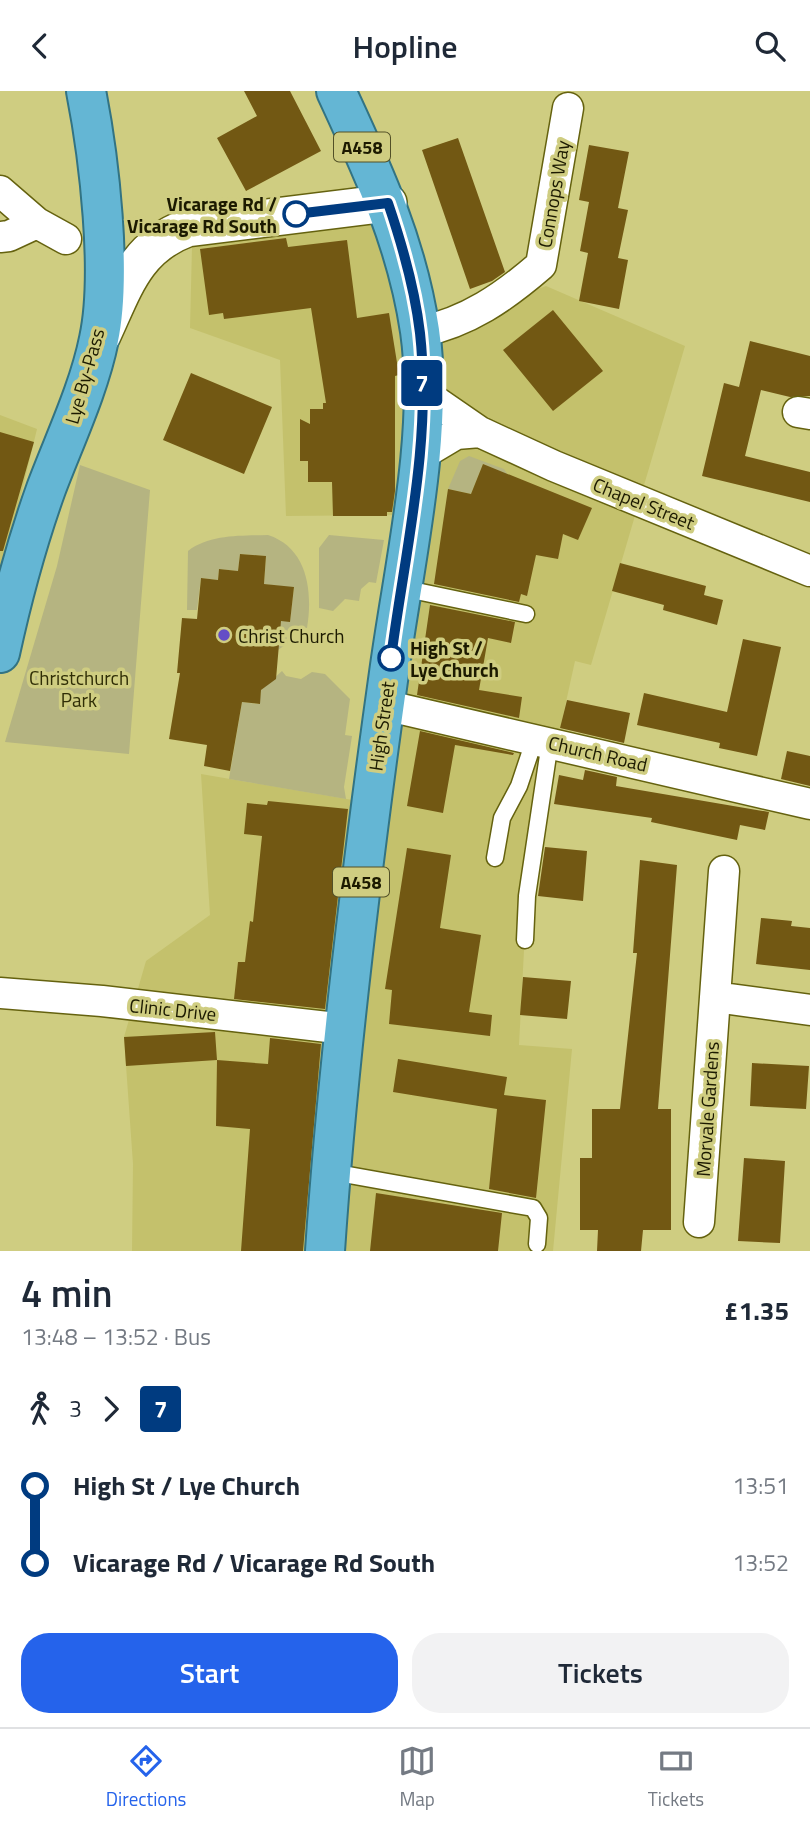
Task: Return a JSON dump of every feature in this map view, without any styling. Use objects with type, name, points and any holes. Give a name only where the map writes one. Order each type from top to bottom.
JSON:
[{"type":"highway","name":"Lye By-Pass","points":[[0,653],[5,609],[100,339],[104,272],[102,227],[94,132],[86,91]]},
{"type":"highway","name":"High Street","points":[[324,1251],[330,1171],[370,803],[419,456],[422,392],[420,332],[400,239],[388,203],[336,91]]},
{"type":"street","name":"Connops Way","points":[[420,332],[448,326],[479,312],[541,265],[568,108]]},
{"type":"street","points":[[0,191],[37,223],[66,239]]},
{"type":"street","points":[[100,339],[136,265],[146,251],[170,234],[187,228],[388,203]]},
{"type":"street","points":[[0,237],[9,236],[37,223]]},
{"type":"street","name":"Chapel Street","points":[[422,392],[480,432],[554,466],[810,571]]},
{"type":"street","points":[[419,456],[456,434],[480,432]]},
{"type":"street","name":"Church Road","points":[[384,705],[810,804]]},
{"type":"street","name":"Morvale Gardens","points":[[699,1222],[724,871]]},
{"type":"street","name":"Clinic Drive","points":[[0,993],[102,1001],[345,1029]]},
{"type":"street","points":[[715,997],[810,1010]]},
{"type":"lane","points":[[400,588],[526,614]]},
{"type":"lane","points":[[495,858],[502,818],[542,740]]},
{"type":"lane","points":[[525,940],[542,740]]},
{"type":"lane","points":[[330,1171],[533,1207],[539,1218],[537,1244]]},
{"type":"shaded area","points":[[388,203],[420,332],[546,286],[685,346],[591,665],[575,661],[528,875],[519,1045],[572,1049],[553,1251],[132,1251],[133,1164],[124,1037],[146,961],[210,915],[201,774],[370,803],[398,515],[286,516],[280,360],[190,328],[192,247],[333,210]]},
{"type":"shaded area","points":[[0,415],[37,429],[0,581]]},
{"type":"green space","points":[[469,456],[504,469],[508,475],[483,464],[471,494],[448,489],[460,461]]},
{"type":"green space","name":"Christchurch Park","points":[[80,465],[150,490],[129,754],[5,742],[57,566]]},
{"type":"green space","points":[[268,535],[292,550],[300,561],[308,586],[307,628],[294,626],[292,640],[278,650],[268,620],[290,621],[294,588],[264,584],[266,556],[240,554],[238,571],[219,569],[218,580],[201,578],[197,610],[187,610],[188,551],[206,541],[216,539]]},
{"type":"green space","points":[[329,535],[384,540],[376,583],[369,582],[361,589],[359,601],[345,599],[333,611],[319,608],[319,548]]},
{"type":"green space","points":[[282,671],[286,676],[301,679],[312,672],[325,674],[350,699],[345,735],[352,736],[344,787],[346,799],[229,779],[242,702],[259,704],[261,690]]},
{"type":"building","points":[[244,91],[290,91],[321,151],[246,191],[217,138],[257,116]]},
{"type":"building","points":[[458,138],[505,272],[492,281],[470,289],[422,150]]},
{"type":"building","points":[[589,145],[629,152],[618,208],[628,210],[618,258],[628,260],[619,309],[579,301],[588,253],[580,251],[589,202],[579,200]]},
{"type":"building","points":[[286,238],[288,247],[347,240],[357,318],[389,313],[399,375],[395,376],[395,491],[392,512],[387,512],[387,516],[333,516],[332,482],[308,482],[308,461],[300,461],[300,419],[310,424],[310,409],[323,409],[323,403],[326,403],[311,308],[224,319],[223,313],[209,315],[200,249]]},
{"type":"building","points":[[553,310],[603,371],[553,411],[503,350]]},
{"type":"building","points":[[750,341],[810,356],[810,396],[790,397],[761,390],[745,456],[810,472],[810,502],[702,476],[724,383],[739,387]]},
{"type":"building","points":[[191,373],[272,407],[244,474],[163,440]]},
{"type":"building","points":[[0,432],[34,442],[3,551],[0,551]]},
{"type":"building","points":[[483,464],[592,508],[578,540],[563,534],[558,559],[536,555],[527,596],[521,594],[519,602],[434,584],[448,489],[471,494]]},
{"type":"building","name":"Christ Church","points":[[240,554],[266,556],[264,584],[294,587],[290,622],[281,621],[276,679],[261,690],[260,704],[242,702],[230,771],[204,766],[207,745],[169,739],[180,673],[177,673],[182,618],[197,619],[201,578],[218,580],[219,569],[238,571]]},
{"type":"building","points":[[620,563],[706,586],[704,595],[723,600],[717,625],[663,610],[664,605],[612,591]]},
{"type":"building","points":[[430,605],[515,622],[511,643],[488,638],[479,690],[522,697],[519,718],[417,695]]},
{"type":"building","points":[[743,639],[781,647],[757,756],[719,748],[720,743],[637,725],[644,693],[727,712]]},
{"type":"building","points":[[567,700],[630,713],[624,743],[560,728]]},
{"type":"building","points":[[420,731],[514,753],[513,755],[455,745],[443,813],[407,806]]},
{"type":"building","points":[[787,751],[810,756],[810,786],[781,779]]},
{"type":"building","points":[[585,770],[617,777],[616,786],[769,812],[765,830],[740,825],[737,840],[651,822],[652,818],[554,804],[559,775],[583,780]]},
{"type":"building","points":[[268,801],[348,809],[325,1009],[234,999],[238,962],[245,962],[250,921],[253,922],[262,836],[244,834],[247,803],[267,805]]},
{"type":"building","points":[[545,847],[587,851],[583,901],[538,896]]},
{"type":"building","points":[[407,848],[451,855],[440,928],[481,935],[469,1012],[492,1015],[490,1036],[389,1024],[392,990],[385,989]]},
{"type":"building","points":[[640,860],[677,865],[658,1109],[671,1109],[671,1230],[643,1230],[641,1251],[597,1251],[598,1230],[580,1230],[580,1158],[592,1158],[592,1109],[620,1109],[637,953],[633,953]]},
{"type":"building","points":[[761,918],[792,921],[791,926],[810,928],[810,970],[756,964]]},
{"type":"building","points":[[523,977],[571,981],[567,1019],[520,1015]]},
{"type":"building","points":[[215,1032],[217,1060],[126,1066],[124,1037]]},
{"type":"building","points":[[270,1038],[321,1044],[303,1251],[241,1251],[250,1129],[216,1126],[217,1060],[268,1064]]},
{"type":"building","points":[[398,1059],[507,1077],[504,1095],[546,1100],[536,1198],[489,1189],[497,1109],[393,1092]]},
{"type":"building","points":[[752,1063],[809,1066],[806,1109],[750,1106]]},
{"type":"building","points":[[744,1158],[785,1161],[780,1243],[738,1241]]},
{"type":"building","points":[[376,1193],[502,1213],[498,1251],[370,1251]]},
{"type":"bus line","name":"7","points":[[296,214],[388,203],[400,239],[420,332],[422,392],[419,456],[413,515],[391,658]]},
{"type":"place","name":"Vicarage Rd / Vicarage Rd South","points":[[296,214]]},
{"type":"place","name":"Christ Church","points":[[224,635]]},
{"type":"place","name":"High St / Lye Church","points":[[391,658]]}]
